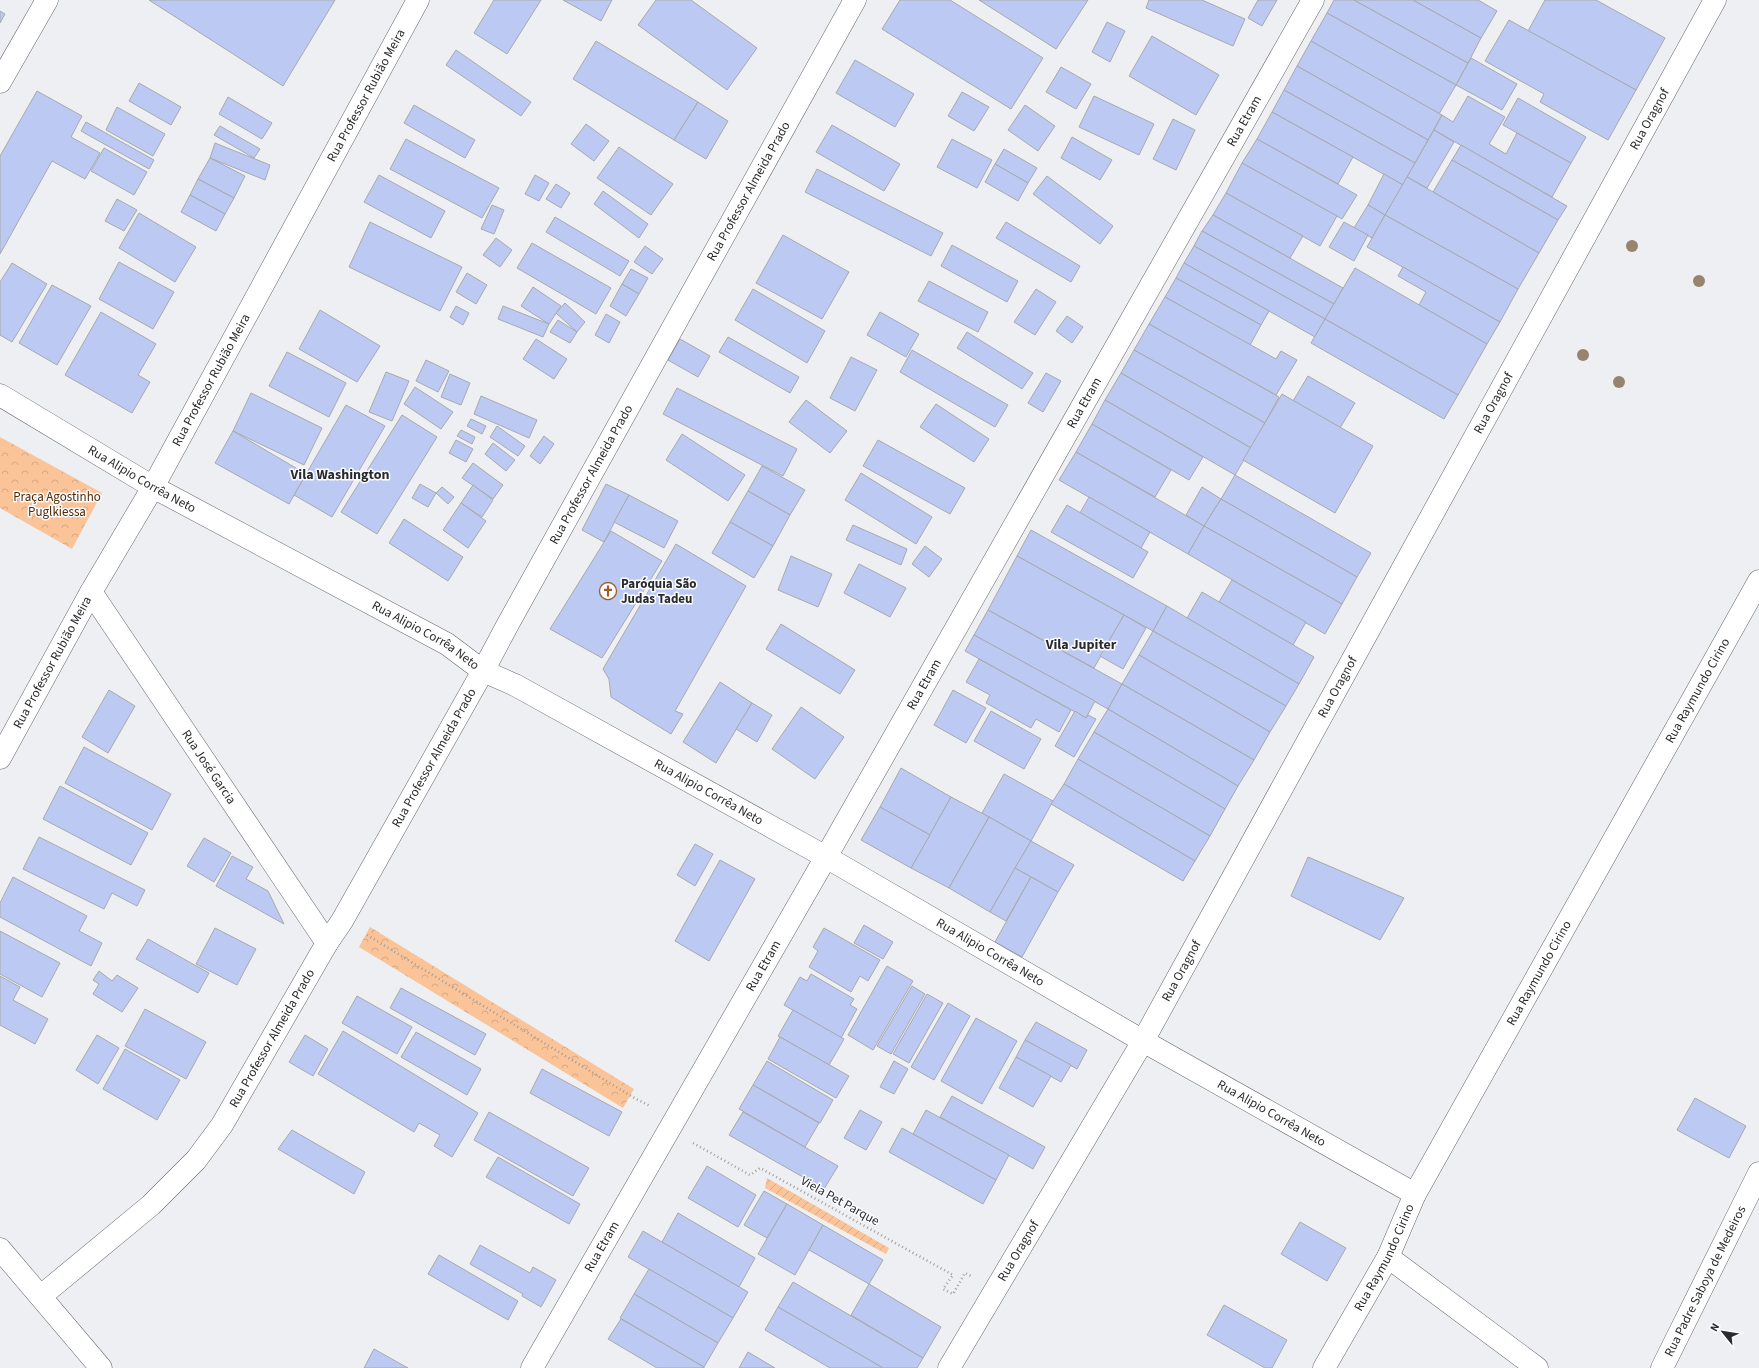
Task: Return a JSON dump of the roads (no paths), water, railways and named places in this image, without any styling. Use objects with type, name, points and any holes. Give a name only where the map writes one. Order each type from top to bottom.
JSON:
[{"type":"street","points":[[0,82],[47,0]]},
{"type":"street","name":"Rua Professor Rubião Meira","points":[[0,758],[91,592],[153,487],[418,0]]},
{"type":"street","name":"Rua Professor Almeida Prado","points":[[41,1296],[151,1205],[196,1160],[222,1125],[327,943],[342,922],[855,0]]},
{"type":"street","name":"Rua Etram","points":[[532,1368],[826,857],[1313,0]]},
{"type":"street","name":"Rua Oragnof","points":[[949,1368],[1143,1041],[1715,0]]},
{"type":"street","name":"Rua Alipio Corrêa Neto","points":[[0,395],[153,487],[448,644],[483,671],[515,685],[826,857],[1143,1041],[1415,1194]]},
{"type":"street","name":"Rua Raymundo Cirino","points":[[1324,1368],[1388,1257],[1415,1194],[1759,581]]},
{"type":"street","name":"Rua José Garcia","points":[[91,592],[327,943]]},
{"type":"street","name":"Rua Padre Saboya de Medeiros","points":[[1662,1368],[1759,1173]]},
{"type":"street","points":[[0,1249],[101,1368]]},
{"type":"street","points":[[1388,1257],[1537,1368]]},
{"type":"place","name":"Paróquia São Judas Tadeu","points":[[608,591]]},
{"type":"district","name":"Vila Washington","points":[[340,475]]},
{"type":"district","name":"Vila Jupiter","points":[[1081,645]]},
{"type":"park label","name":"Praça Agostinho Puglkiessa","points":[[57,504]]}]
